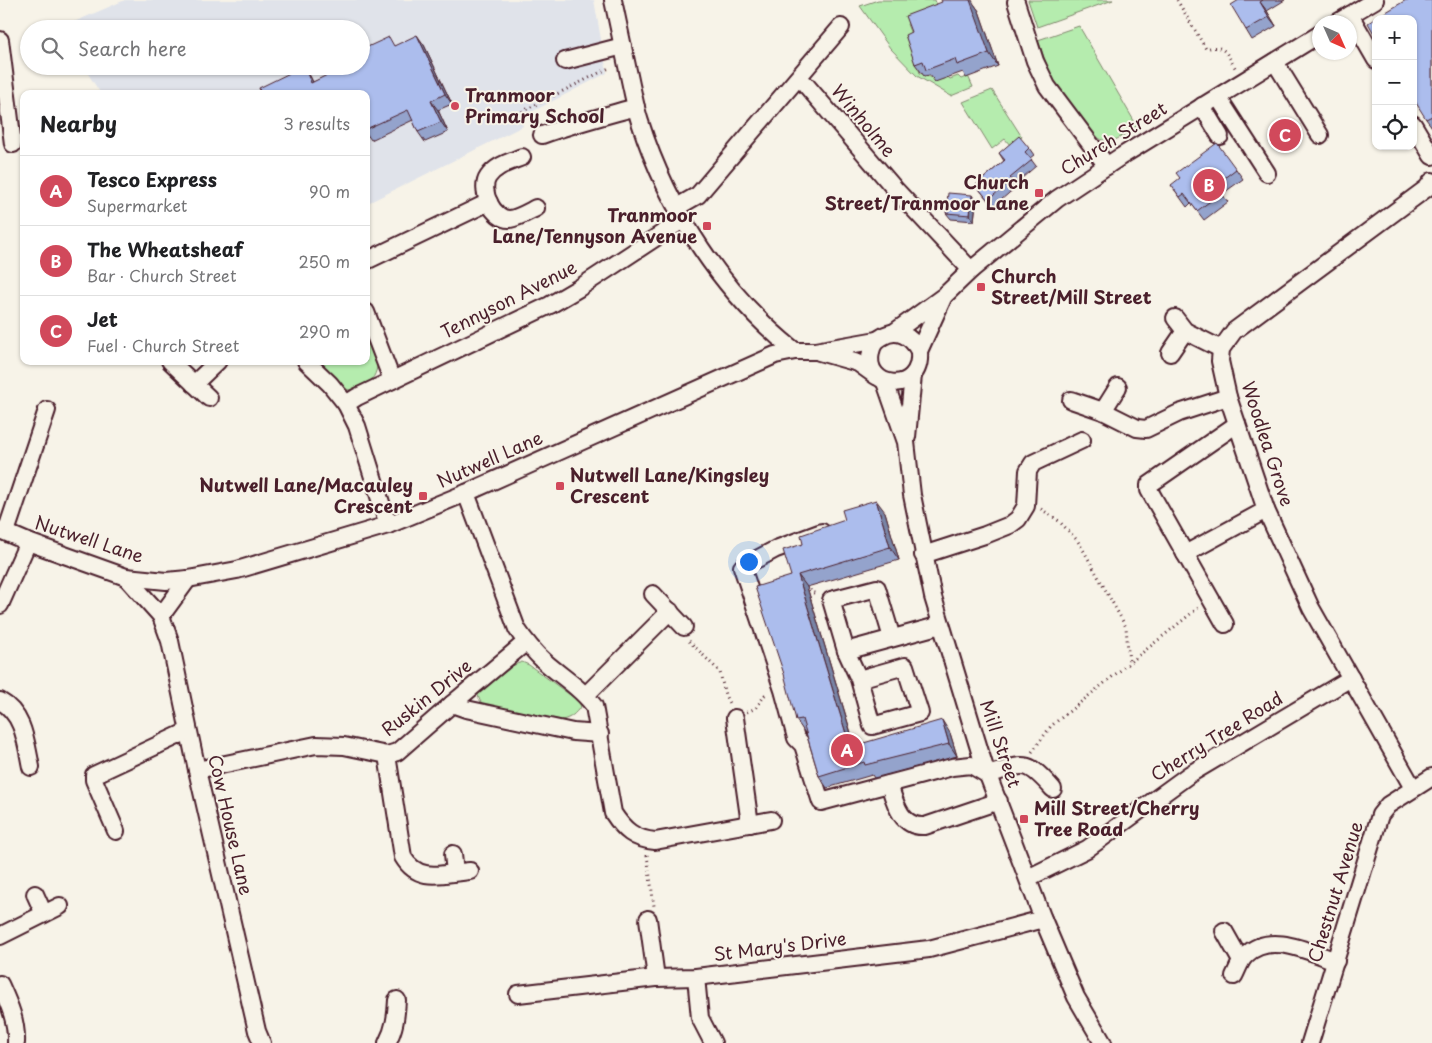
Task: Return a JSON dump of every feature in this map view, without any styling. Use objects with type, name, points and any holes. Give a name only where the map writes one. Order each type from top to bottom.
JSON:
[{"type":"street","points":[[613,0],[636,107],[651,155],[681,213],[721,277],[760,321],[796,351]]},
{"type":"street","points":[[1351,15],[1375,0]]},
{"type":"street","points":[[1016,2],[1035,61],[1047,86],[1108,166]]},
{"type":"street","name":"Tennyson Avenue","points":[[346,404],[356,397],[550,305],[579,288],[681,213],[842,27]]},
{"type":"street","points":[[1357,36],[1372,55]]},
{"type":"street","name":"Church Street","points":[[893,333],[944,296],[971,270],[1057,199],[1202,106],[1312,39]]},
{"type":"street","points":[[0,40],[13,144]]},
{"type":"street","points":[[565,61],[624,53]]},
{"type":"street","points":[[1274,62],[1320,135]]},
{"type":"street","name":"Winholme","points":[[806,85],[895,189],[971,270]]},
{"type":"street","points":[[1218,97],[1267,173]]},
{"type":"street","points":[[1202,106],[1220,136]]},
{"type":"street","points":[[542,135],[576,122],[588,121],[636,107]]},
{"type":"street","points":[[1417,131],[1432,156]]},
{"type":"street","points":[[522,157],[501,165],[487,178],[484,186],[485,193],[494,210],[507,220],[536,208]]},
{"type":"street","points":[[1170,353],[1180,324],[1221,349],[1234,331],[1427,188],[1432,181]]},
{"type":"street","points":[[370,259],[490,202]]},
{"type":"street","name":"Church Street","points":[[919,351],[944,296]]},
{"type":"street","points":[[370,322],[392,380]]},
{"type":"street","points":[[893,333],[902,334],[910,338],[916,344],[920,360],[918,368],[913,375],[898,383],[882,379],[870,366],[869,358],[876,340],[884,335],[893,333]]},
{"type":"street","name":"Nutwell Lane","points":[[3,531],[28,542],[126,577],[166,581],[237,570],[388,526],[775,355],[796,351],[815,351],[876,340]]},
{"type":"street","name":"Woodlea Grove","points":[[1221,349],[1220,361],[1228,397],[1266,510],[1311,608],[1413,788]]},
{"type":"street","name":"Nutwell Lane","points":[[815,351],[858,363],[882,379]]},
{"type":"street","points":[[174,365],[208,398]]},
{"type":"street","points":[[194,384],[214,365]]},
{"type":"street","points":[[310,365],[330,384],[346,404],[357,426],[388,526]]},
{"type":"street","name":"Mill Street","points":[[913,375],[906,442],[912,495],[941,624],[998,802],[1076,997],[1103,1043]]},
{"type":"street","name":"Mill Street","points":[[882,379],[906,442]]},
{"type":"street","points":[[1103,411],[1118,387]]},
{"type":"street","points":[[1071,400],[1103,411],[1137,428],[1146,429],[1179,413],[1228,397]]},
{"type":"street","points":[[3,531],[47,410]]},
{"type":"street","points":[[1225,624],[1149,490],[1149,485],[1237,424]]},
{"type":"street","points":[[924,555],[1010,525],[1018,519],[1026,506],[1028,471],[1033,463],[1082,440]]},
{"type":"street","points":[[466,493],[517,629],[526,642],[544,661],[586,695],[594,706],[613,813],[622,827],[644,840],[655,840],[771,820]]},
{"type":"street","points":[[1186,554],[1266,510]]},
{"type":"street","points":[[832,528],[776,548],[742,567],[783,690],[796,738],[803,745],[821,802],[952,767],[971,765],[988,775],[1018,765],[1032,767],[1053,789]]},
{"type":"street","points":[[0,605],[28,542]]},
{"type":"street","name":"Cow House Lane","points":[[126,577],[161,616],[170,641],[188,731],[255,1022],[262,1043]]},
{"type":"street","points":[[161,616],[188,579]]},
{"type":"street","points":[[858,679],[844,644],[831,600],[877,588],[892,638]]},
{"type":"street","points":[[653,594],[684,627]]},
{"type":"street","points":[[586,695],[670,611]]},
{"type":"street","points":[[844,644],[892,638],[941,624]]},
{"type":"street","name":"Ruskin Drive","points":[[197,770],[316,745],[344,746],[387,755],[402,748],[526,642]]},
{"type":"street","name":"Cherry Tree Road","points":[[1028,878],[1087,849],[1190,774],[1351,678]]},
{"type":"street","points":[[0,702],[13,711],[19,720],[31,767]]},
{"type":"street","points":[[452,704],[466,709],[573,732],[600,734]]},
{"type":"street","points":[[735,718],[750,824]]},
{"type":"street","points":[[116,831],[94,780],[94,775],[188,731]]},
{"type":"street","points":[[387,755],[403,857],[408,866],[426,876],[462,872],[452,854]]},
{"type":"street","name":"Chestnut Avenue","points":[[1310,1043],[1380,815],[1388,805],[1432,777]]},
{"type":"street","points":[[888,784],[904,819],[917,826],[925,826],[998,802]]},
{"type":"street","points":[[35,894],[44,914]]},
{"type":"street","points":[[0,936],[60,906]]},
{"type":"street","points":[[648,919],[656,978]]},
{"type":"street","name":"St Mary's Drive","points":[[518,994],[656,978],[696,977],[929,949],[1044,919]]},
{"type":"street","points":[[1224,931],[1242,960]]},
{"type":"street","points":[[1234,976],[1247,954],[1267,944],[1282,944],[1336,961]]},
{"type":"street","points":[[696,977],[700,1018],[713,1043]]},
{"type":"street","points":[[0,984],[12,1010],[16,1028],[16,1043]]},
{"type":"street","points":[[387,1043],[396,1021],[396,1000]]},
{"type":"path","points":[[1177,0],[1206,49],[1215,46],[1223,48],[1243,81]]},
{"type":"path","points":[[513,116],[624,53]]},
{"type":"path","points":[[1026,498],[1059,521],[1081,547],[1126,627],[1129,663]]},
{"type":"path","points":[[806,581],[810,592],[831,600]]},
{"type":"path","points":[[1025,766],[1040,739],[1051,726],[1211,598]]},
{"type":"path","points":[[684,627],[686,637],[720,672],[725,695],[735,718],[756,708],[765,695],[783,690]]},
{"type":"path","points":[[644,840],[654,905],[648,919]]},
{"type":"shaded area","name":"Tranmoor Primary School","points":[[125,0],[594,0],[607,73],[520,118],[523,126],[370,202],[370,90],[98,90],[89,75],[370,75],[370,20],[79,20]]},
{"type":"green space","points":[[878,0],[935,0],[939,12],[907,24],[911,34],[908,36],[920,73],[938,80],[958,76],[961,79],[968,76],[973,87],[951,96],[917,76],[890,48],[860,6]]},
{"type":"green space","points":[[1028,0],[1113,0],[1037,27]]},
{"type":"green space","points":[[1079,26],[1137,126],[1118,139],[1108,141],[1097,137],[1050,75],[1038,40]]},
{"type":"green space","points":[[992,90],[1022,137],[1010,145],[1005,139],[992,149],[963,102]]},
{"type":"green space","points":[[370,344],[377,365],[374,376],[366,385],[355,390],[349,390],[339,386],[319,365],[370,365]]},
{"type":"green space","points":[[522,662],[529,665],[577,700],[581,706],[577,711],[570,717],[562,720],[486,707],[480,701],[478,695],[480,687],[488,680]]},
{"type":"building","points":[[941,0],[970,0],[989,53],[957,65],[955,59],[926,70],[923,61],[915,64],[905,35],[911,32],[905,16],[942,2]]},
{"type":"building","points":[[1239,0],[1263,0],[1260,2],[1269,17],[1246,30],[1231,5]]},
{"type":"building","points":[[1406,0],[1432,0],[1432,116],[1426,119],[1417,104],[1417,15],[1381,15]]},
{"type":"building","points":[[1372,21],[1372,30],[1368,23]]},
{"type":"building","points":[[417,35],[445,94],[431,101],[441,122],[418,132],[408,110],[370,127],[370,90],[260,90],[259,88],[286,75],[308,75],[311,83],[327,75],[370,75],[370,46],[389,37],[394,46]]},
{"type":"building","points":[[1019,136],[1029,148],[1025,152],[1032,160],[988,200],[976,185],[1005,160],[999,153]]},
{"type":"building","points":[[1217,143],[1236,169],[1215,185],[1221,193],[1197,211],[1184,194],[1180,197],[1171,185],[1180,178],[1176,173]]},
{"type":"building","points":[[948,193],[972,195],[970,215],[946,213]]},
{"type":"building","points":[[876,500],[890,547],[798,575],[850,747],[942,720],[949,744],[865,765],[864,762],[819,776],[802,719],[796,720],[784,674],[755,587],[791,576],[783,550],[803,544],[801,535],[845,520],[842,510]]},
{"type":"place","name":"Tranmoor Primary School","points":[[455,106]]},
{"type":"place","name":"Jet","points":[[1285,135]]},
{"type":"place","name":"The Wheatsheaf","points":[[1209,185]]},
{"type":"place","name":"Church Street/Tranmoor Lane","points":[[1039,193]]},
{"type":"place","name":"Tranmoor Lane/Tennyson Avenue","points":[[707,226]]},
{"type":"place","name":"Church Street/Mill Street","points":[[981,287]]},
{"type":"place","name":"Nutwell Lane/Kingsley Crescent","points":[[560,486]]},
{"type":"place","name":"Nutwell Lane/Macauley Crescent","points":[[423,496]]},
{"type":"place","name":"Tesco Express","points":[[847,750]]},
{"type":"place","name":"Mill Street/Cherry Tree Road","points":[[1024,819]]}]
